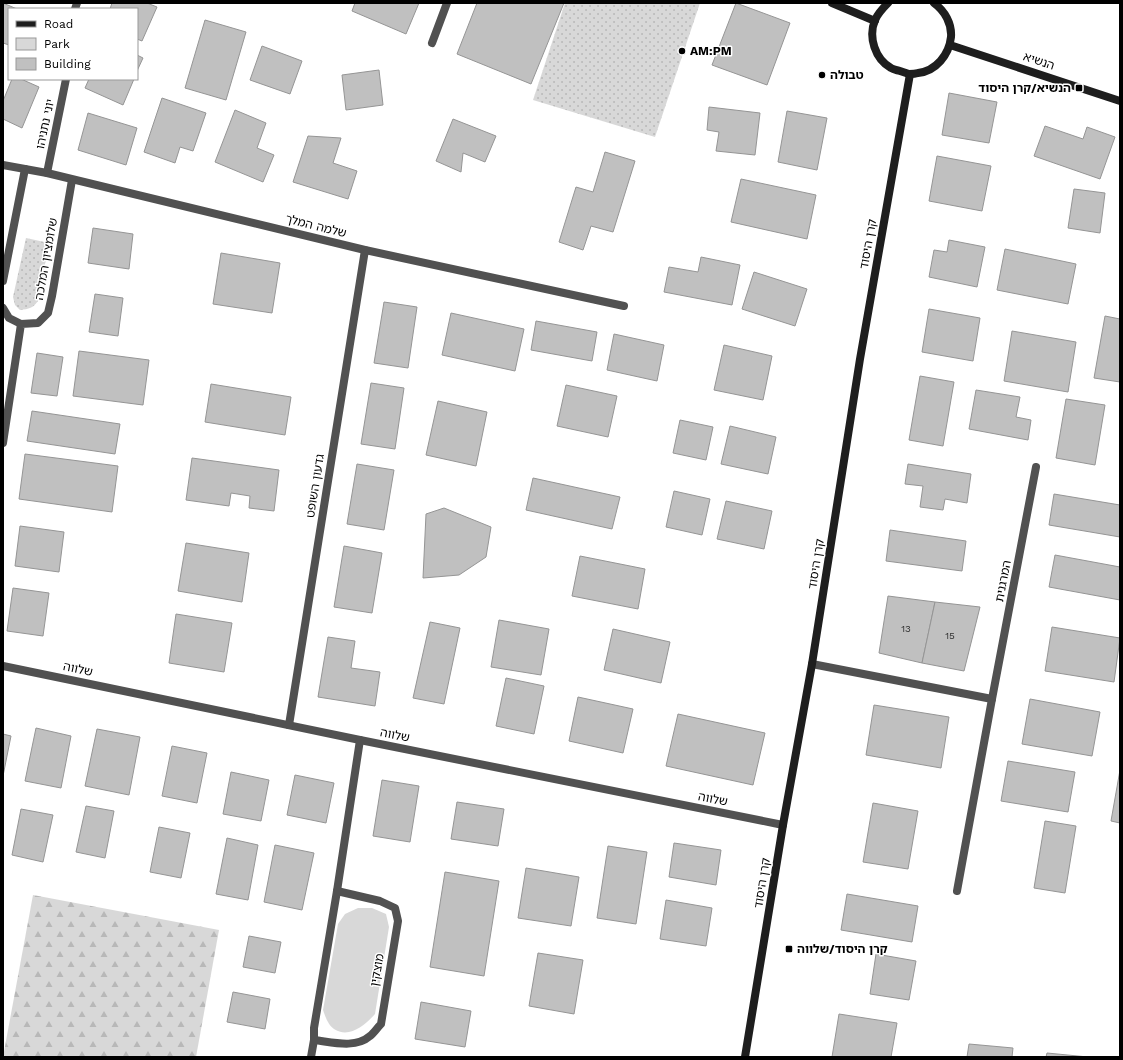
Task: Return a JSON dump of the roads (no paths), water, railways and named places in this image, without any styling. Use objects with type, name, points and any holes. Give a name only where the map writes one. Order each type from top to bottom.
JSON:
[{"type":"street","points":[[432,43],[447,3]]},
{"type":"street","points":[[832,3],[875,21]]},
{"type":"street","points":[[888,3],[881,10],[875,21],[872,34],[874,48],[881,60],[892,69],[910,74],[924,72],[936,66],[945,56],[950,45],[951,31],[948,18],[940,7],[934,3]]},
{"type":"street","name":"הנשיא","points":[[950,45],[1120,101]]},
{"type":"street","name":"קרן היסוד","points":[[745,1057],[783,825],[812,664],[860,359],[910,74]]},
{"type":"street","name":"יוני נתניהו","points":[[47,174],[66,80]]},
{"type":"street","name":"שלמה המלך","points":[[3,165],[47,174],[365,250],[624,306]]},
{"type":"street","points":[[3,281],[25,169]]},
{"type":"street","name":"שלומציון המלכה","points":[[21,324],[38,323],[48,313],[72,180]]},
{"type":"street","name":"גדעון השופט","points":[[288,725],[365,250]]},
{"type":"street","points":[[3,308],[9,318],[21,324],[3,443]]},
{"type":"street","name":"המרגנית","points":[[957,891],[1036,467]]},
{"type":"street","points":[[812,664],[992,699]]},
{"type":"street","name":"שלווה","points":[[3,666],[360,740],[783,825]]},
{"type":"street","points":[[311,1057],[314,1040],[314,1028],[360,740]]},
{"type":"street","name":"מוצקין","points":[[314,1040],[342,1043],[358,1042],[370,1036],[380,1024],[398,921],[395,908],[380,901],[337,891]]},
{"type":"place","name":"AM:PM","points":[[682,51]]},
{"type":"place","name":"טבולה","points":[[822,75]]},
{"type":"place","name":"הנשיא/קרן היסוד","points":[[1079,88]]},
{"type":"place","name":"קרן היסוד/שלווה","points":[[789,949]]}]
